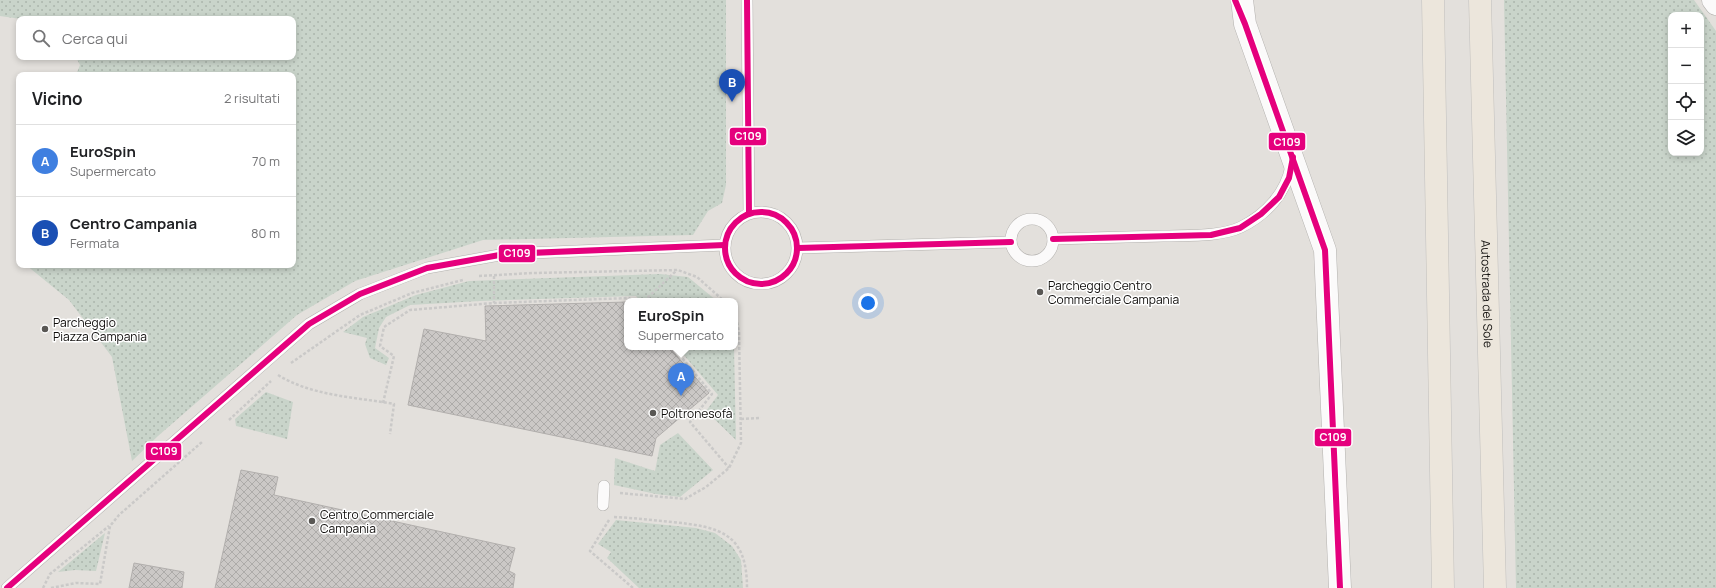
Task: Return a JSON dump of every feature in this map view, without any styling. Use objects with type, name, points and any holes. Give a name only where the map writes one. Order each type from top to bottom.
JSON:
[{"type":"highway","points":[[1433,0],[1443,588]]},
{"type":"highway","name":"Autostrada del Sole","points":[[1480,0],[1495,588]]},
{"type":"street","points":[[1242,0],[1245,24],[1326,250],[1340,588]]},
{"type":"street","points":[[1713,0],[1716,4]]},
{"type":"lane","points":[[747,0],[749,214]]},
{"type":"lane","points":[[1235,0],[1245,24]]},
{"type":"lane","points":[[1053,239],[1211,235],[1240,228],[1261,214],[1279,197],[1289,178],[1293,157]]},
{"type":"lane","points":[[761,211],[772,213],[783,218],[791,227],[796,237],[798,248],[792,268],[777,281],[767,284],[757,284],[746,281],[733,271],[726,256],[725,245],[727,235],[732,225],[740,218],[749,214],[761,211]]},
{"type":"lane","points":[[1033,219],[1044,223],[1052,233],[1053,239],[1049,252],[1038,260],[1031,261],[1020,258],[1011,242],[1014,229],[1026,220],[1033,219]]},
{"type":"lane","points":[[798,248],[1011,242]]},
{"type":"lane","points":[[7,588],[309,324],[360,294],[427,268],[505,254],[725,245]]},
{"type":"lane","points":[[603,505],[604,488]]},
{"type":"path","points":[[647,298],[678,270]]},
{"type":"path","points":[[473,277],[533,273],[678,270],[697,277],[721,298]]},
{"type":"path","points":[[494,276],[494,303]]},
{"type":"path","points":[[288,365],[360,315],[412,293],[465,279]]},
{"type":"path","points":[[383,403],[394,356],[380,346],[384,327],[410,310],[494,303],[624,298]]},
{"type":"path","points":[[604,488],[685,499],[706,487],[729,468],[741,443],[738,327]]},
{"type":"path","points":[[675,350],[712,394],[690,422],[729,468]]},
{"type":"path","points":[[229,420],[283,370]]},
{"type":"path","points":[[278,375],[291,383],[325,393],[394,404],[390,434]]},
{"type":"path","points":[[741,418],[762,418]]},
{"type":"path","points":[[43,588],[50,574],[110,526],[119,515],[202,442]]},
{"type":"path","points":[[633,588],[590,551],[611,517],[689,524],[711,528],[722,532],[734,541],[745,559],[747,570],[747,588]]},
{"type":"path","points":[[51,588],[76,583],[100,584],[110,526]]},
{"type":"shaded area","points":[[0,0],[726,0],[726,185],[722,203],[708,211],[693,235],[483,240],[355,281],[297,315],[158,436],[132,461],[112,357],[69,300],[30,268],[296,268],[296,72],[77,72],[80,65],[78,60],[296,60],[296,16],[16,16],[16,18],[0,16]]},
{"type":"shaded area","points":[[1504,0],[1694,0],[1703,12],[1668,12],[1668,156],[1704,156],[1704,14],[1716,31],[1716,588],[1516,588]]},
{"type":"shaded area","points":[[660,274],[688,277],[713,298],[638,298],[636,296],[480,301],[410,305],[386,317],[379,328],[375,348],[389,358],[386,365],[370,358],[365,344],[367,338],[343,332],[363,317],[416,295],[469,281]]},
{"type":"shaded area","points":[[680,350],[734,350],[736,440],[706,411],[718,395]]},
{"type":"shaded area","points":[[266,392],[293,402],[287,439],[236,426],[235,419]]},
{"type":"shaded area","points":[[678,433],[713,470],[680,497],[656,494],[614,485],[615,458],[655,471],[660,445]]},
{"type":"shaded area","points":[[616,520],[696,528],[715,533],[732,546],[741,560],[743,588],[639,588],[607,558],[611,552],[598,544]]},
{"type":"shaded area","points":[[105,533],[96,571],[75,570],[58,572]]},
{"type":"building","points":[[624,302],[624,350],[672,350],[709,393],[656,438],[652,456],[408,405],[424,329],[486,341],[485,306]]},
{"type":"building","name":"Centro Commerciale Campania","points":[[241,470],[278,477],[274,495],[515,548],[509,571],[515,574],[513,588],[215,588]]},
{"type":"building","points":[[134,563],[184,572],[182,588],[129,588]]},
{"type":"transit line","name":"C109","points":[[747,0],[749,213]]},
{"type":"transit line","name":"C109","points":[[1235,0],[1245,24],[1325,250],[1340,588]]},
{"type":"transit line","name":"C109","points":[[1053,239],[1211,235],[1240,228],[1261,214],[1279,197],[1289,178],[1293,157]]},
{"type":"transit line","name":"C109","points":[[754,212],[768,212],[787,222],[797,241],[797,248],[797,255],[787,274],[768,284],[754,284],[735,274],[725,255],[725,241],[735,222],[754,212]]},
{"type":"transit line","name":"C109","points":[[798,248],[1011,242]]},
{"type":"transit line","name":"C109","points":[[7,588],[309,324],[360,294],[427,268],[505,254],[725,245]]},
{"type":"place","name":"Centro Campania","points":[[732,102]]},
{"type":"place","name":"Parcheggio Centro Commerciale Campania","points":[[1040,292]]},
{"type":"place","name":"Parcheggio Piazza Campania","points":[[45,329]]},
{"type":"place","name":"EuroSpin","points":[[681,396]]},
{"type":"place","name":"Poltronesofà","points":[[653,413]]},
{"type":"place","name":"Centro Commerciale Campania","points":[[312,521]]}]
